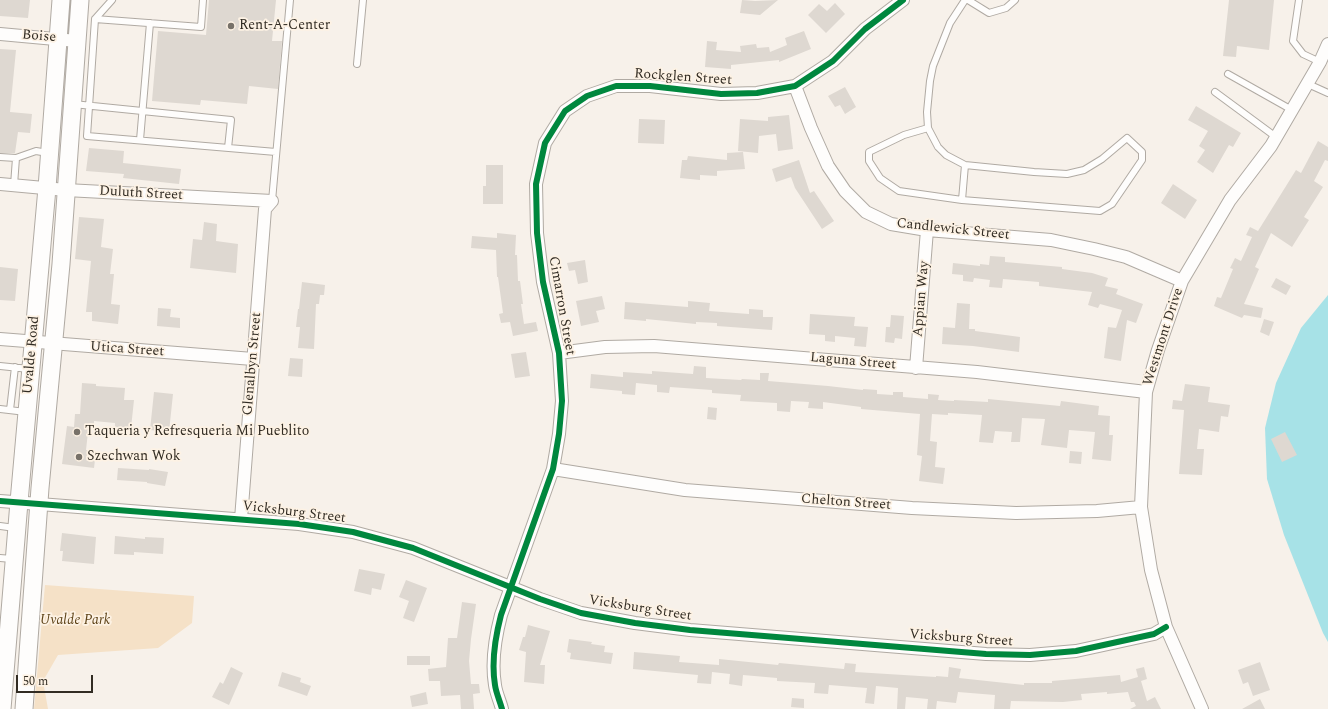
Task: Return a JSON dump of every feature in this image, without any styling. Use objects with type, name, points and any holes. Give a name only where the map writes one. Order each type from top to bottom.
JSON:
[{"type":"main road","name":"Uvalde Road","points":[[2,709],[7,559],[17,528],[27,412],[23,368],[33,342],[47,188],[61,0]]},
{"type":"main road","name":"Uvalde Road","points":[[24,709],[38,504],[52,344],[61,264],[80,0]]},
{"type":"street","name":"Rockglen Street","points":[[600,91],[616,86],[650,86],[721,94],[757,93],[796,86],[833,61],[866,29],[903,0]]},
{"type":"street","name":"Boise","points":[[0,34],[77,41]]},
{"type":"street","name":"Westmont Drive","points":[[1202,709],[1166,627],[1151,570],[1141,507],[1146,392],[1158,350],[1182,281],[1230,200],[1276,137],[1308,84],[1328,44]]},
{"type":"street","name":"Candlewick Street","points":[[796,86],[811,128],[826,159],[845,191],[866,212],[891,224],[927,230],[1058,242],[1126,257],[1182,281]]},
{"type":"street","name":"Cimarron Street","points":[[502,709],[495,685],[493,658],[496,635],[511,587],[553,469],[559,434],[562,402],[559,353],[543,282],[537,233],[536,184],[545,143],[566,111],[586,96],[600,91]]},
{"type":"street","name":"Duluth Street","points":[[0,184],[269,205]]},
{"type":"street","name":"Glenalbyn Street","points":[[241,519],[253,360],[269,205]]},
{"type":"street","name":"Appian Way","points":[[916,368],[927,230]]},
{"type":"street","name":"Utica Street","points":[[0,339],[253,360]]},
{"type":"street","name":"Laguna Street","points":[[559,353],[605,347],[654,346],[977,372],[1146,392]]},
{"type":"street","name":"Chelton Street","points":[[553,469],[685,490],[912,508],[1016,513],[1097,511],[1141,507]]},
{"type":"street","name":"Vicksburg Street","points":[[0,500],[299,524],[354,532],[413,548],[540,599],[581,613],[635,624],[986,654],[1030,655],[1076,651],[1154,634],[1166,627]]},
{"type":"lane","points":[[112,0],[95,19],[87,136],[276,152]]},
{"type":"lane","points":[[95,19],[201,28],[204,0]]},
{"type":"lane","points":[[269,205],[276,152],[290,0]]},
{"type":"lane","points":[[357,64],[363,0]]},
{"type":"lane","points":[[928,128],[904,135],[869,152],[869,161],[880,178],[898,191],[962,200],[1100,211],[1112,204],[1142,160],[1142,152],[1127,138],[1102,159],[1084,170],[1067,174],[965,165],[946,155],[938,147],[928,128],[930,82],[933,66],[950,23],[966,0],[989,13],[1006,8],[1015,0]]},
{"type":"lane","points":[[1299,0],[1293,41],[1303,54],[1320,62]]},
{"type":"lane","points":[[140,140],[150,23]]},
{"type":"lane","points":[[77,41],[94,45]]},
{"type":"lane","points":[[1228,74],[1292,110]]},
{"type":"lane","points":[[1308,84],[1328,93]]},
{"type":"lane","points":[[1214,92],[1276,137]]},
{"type":"lane","points":[[72,104],[231,120],[228,148]]},
{"type":"lane","points":[[0,157],[16,158],[36,151],[49,154]]},
{"type":"lane","points":[[14,185],[16,158]]},
{"type":"lane","points":[[962,200],[965,165]]},
{"type":"lane","points":[[0,366],[23,368],[10,410]]},
{"type":"lane","points":[[0,409],[27,412]]},
{"type":"lane","points":[[0,526],[17,528]]},
{"type":"green space","name":"Uvalde Park","points":[[45,585],[194,596],[192,623],[158,648],[58,655],[43,681],[48,709],[34,709]]},
{"type":"water","points":[[1328,295],[1328,642],[1323,633],[1284,535],[1267,479],[1265,428],[1276,383],[1301,328]]},
{"type":"building","points":[[0,0],[30,0],[28,18],[0,16]]},
{"type":"building","points":[[209,0],[276,0],[272,41],[282,41],[278,89],[249,86],[247,104],[201,100],[200,105],[152,101],[158,31],[206,35]]},
{"type":"building","points":[[742,0],[778,0],[760,15],[740,13]]},
{"type":"building","points":[[1229,0],[1274,0],[1269,50],[1237,46],[1236,57],[1223,56]]},
{"type":"building","points":[[835,3],[845,14],[826,33],[808,15],[819,4],[827,11]]},
{"type":"building","points":[[804,31],[811,49],[779,62],[779,60],[731,65],[731,69],[705,67],[707,41],[717,42],[716,50],[741,52],[740,46],[756,44],[757,48],[769,47],[770,52],[787,45],[785,38]]},
{"type":"building","points":[[0,49],[16,50],[10,112],[32,114],[30,133],[18,132],[15,153],[0,153]]},
{"type":"building","points":[[845,87],[856,107],[845,114],[840,105],[835,107],[828,96]]},
{"type":"building","points":[[1196,106],[1241,133],[1233,147],[1229,145],[1213,173],[1197,162],[1205,150],[1199,146],[1208,131],[1188,120]]},
{"type":"building","points":[[789,115],[793,149],[778,151],[776,134],[759,136],[758,153],[738,151],[740,119],[768,121],[768,117]]},
{"type":"building","points":[[639,119],[665,120],[664,144],[638,143]]},
{"type":"building","points":[[1318,141],[1328,147],[1328,161],[1325,160],[1314,181],[1323,187],[1304,217],[1309,220],[1292,247],[1271,233],[1255,267],[1259,269],[1244,304],[1263,308],[1261,318],[1244,315],[1242,318],[1214,306],[1217,297],[1221,298],[1233,269],[1230,268],[1235,258],[1241,261],[1252,237],[1246,235],[1250,227],[1258,231],[1296,170],[1301,173]]},
{"type":"building","points":[[89,148],[124,151],[123,163],[181,169],[179,184],[123,178],[124,174],[86,171]]},
{"type":"building","points":[[743,152],[745,169],[717,171],[717,176],[700,175],[700,180],[680,178],[682,160],[687,160],[688,156],[727,160],[727,153]]},
{"type":"building","points":[[799,160],[810,193],[814,191],[834,221],[822,229],[795,188],[791,177],[776,182],[772,169]]},
{"type":"building","points":[[486,165],[503,165],[503,204],[483,204],[483,186],[486,186]]},
{"type":"building","points":[[1173,184],[1197,200],[1185,219],[1161,203]]},
{"type":"building","points":[[79,217],[104,219],[101,247],[113,249],[110,274],[114,274],[111,304],[120,305],[118,324],[92,321],[92,312],[86,312],[91,261],[75,259]]},
{"type":"building","points":[[204,222],[217,224],[216,241],[238,244],[236,273],[190,268],[193,239],[202,240]]},
{"type":"building","points":[[497,233],[516,235],[515,255],[517,255],[518,281],[520,281],[524,324],[536,322],[538,331],[513,336],[510,322],[501,323],[499,314],[503,313],[497,277],[496,250],[471,248],[472,236],[497,238]]},
{"type":"building","points":[[990,256],[1005,257],[1005,262],[1062,267],[1062,269],[1092,273],[1108,278],[1105,286],[1118,289],[1116,294],[1143,304],[1136,323],[1127,320],[1121,361],[1104,358],[1108,327],[1116,328],[1122,310],[1100,304],[1098,308],[1088,305],[1092,292],[1039,286],[1039,282],[1003,279],[1002,288],[989,287],[990,280],[974,278],[973,282],[963,281],[963,275],[952,274],[953,263],[980,266],[980,264],[989,265]]},
{"type":"building","points":[[585,260],[588,282],[578,284],[575,270],[569,271],[567,263]]},
{"type":"building","points":[[0,267],[18,269],[15,301],[0,300]]},
{"type":"building","points":[[1276,278],[1291,286],[1286,295],[1271,287]]},
{"type":"building","points":[[302,282],[325,285],[324,295],[320,295],[319,304],[316,304],[314,349],[298,348],[300,327],[296,327]]},
{"type":"building","points":[[602,296],[605,309],[596,311],[599,322],[581,326],[576,301]]},
{"type":"building","points":[[688,301],[710,303],[709,311],[749,314],[749,309],[763,310],[763,317],[773,317],[772,330],[717,326],[717,323],[696,322],[696,324],[646,319],[646,321],[624,319],[625,302],[688,307]]},
{"type":"building","points":[[957,303],[970,304],[969,329],[1020,337],[1019,352],[973,346],[942,344],[943,327],[955,328]]},
{"type":"building","points":[[158,308],[171,309],[170,317],[180,318],[180,328],[157,326]]},
{"type":"building","points":[[810,314],[855,317],[854,326],[868,327],[866,347],[854,346],[855,338],[835,336],[835,342],[825,341],[825,335],[809,334]]},
{"type":"building","points":[[891,315],[904,316],[902,339],[895,338],[894,343],[885,342],[886,327],[890,327]]},
{"type":"building","points":[[1264,319],[1274,322],[1269,336],[1260,332]]},
{"type":"building","points":[[526,352],[530,376],[515,378],[511,354]]},
{"type":"building","points":[[290,358],[303,359],[302,377],[288,376]]},
{"type":"building","points":[[694,366],[706,367],[706,378],[760,380],[760,373],[769,373],[768,381],[877,390],[877,394],[893,395],[893,392],[903,392],[903,397],[928,399],[928,394],[939,395],[938,400],[988,402],[988,399],[1060,406],[1061,401],[1099,406],[1098,415],[1110,416],[1109,435],[1113,435],[1111,461],[1092,459],[1095,432],[1069,430],[1067,448],[1041,445],[1045,419],[1022,418],[1020,442],[1011,442],[1012,432],[995,431],[993,443],[979,442],[982,415],[948,413],[948,415],[932,414],[930,441],[937,442],[935,467],[945,468],[943,484],[919,481],[922,456],[917,455],[920,414],[861,409],[861,407],[823,402],[823,409],[808,408],[809,402],[791,401],[790,412],[777,411],[777,403],[740,401],[741,395],[712,393],[712,390],[670,387],[669,393],[657,392],[657,385],[636,383],[635,395],[622,394],[622,391],[590,388],[591,374],[623,377],[623,372],[652,374],[652,371],[693,374]]},
{"type":"building","points":[[82,383],[96,384],[96,386],[125,388],[124,400],[134,400],[131,428],[115,427],[115,423],[94,421],[94,424],[89,423],[86,450],[96,451],[94,468],[62,464],[67,426],[74,427],[75,414],[80,414]]},
{"type":"building","points":[[1185,384],[1210,387],[1208,402],[1230,405],[1228,417],[1221,416],[1219,432],[1199,429],[1197,449],[1204,449],[1202,475],[1179,474],[1184,410],[1172,409],[1173,400],[1182,401]]},
{"type":"building","points":[[154,392],[173,394],[169,432],[150,430]]},
{"type":"building","points":[[708,407],[717,408],[716,420],[707,419]]},
{"type":"building","points":[[1285,432],[1297,455],[1282,462],[1271,439]]},
{"type":"building","points":[[1070,451],[1082,452],[1081,464],[1069,463]]},
{"type":"building","points":[[118,468],[149,469],[168,472],[165,486],[147,482],[117,480]]},
{"type":"building","points":[[62,533],[96,537],[94,564],[62,561],[63,551],[60,551]]},
{"type":"building","points":[[115,536],[145,539],[145,537],[164,538],[163,554],[134,552],[134,555],[114,554]]},
{"type":"building","points":[[359,569],[385,574],[381,590],[372,588],[371,595],[354,591]]},
{"type":"building","points":[[406,580],[427,588],[414,622],[403,618],[409,601],[399,597]]},
{"type":"building","points":[[462,602],[476,604],[469,661],[471,684],[479,684],[480,693],[473,694],[474,709],[461,709],[460,695],[441,696],[440,681],[429,681],[428,669],[446,667],[448,638],[457,638]]},
{"type":"building","points":[[528,625],[550,631],[540,665],[545,665],[544,684],[524,682],[526,652],[519,650],[523,637],[525,637]]},
{"type":"building","points":[[569,639],[592,642],[591,644],[605,646],[604,652],[613,653],[611,664],[570,659],[571,653],[567,652]]},
{"type":"building","points":[[634,652],[680,656],[679,662],[719,665],[719,659],[778,665],[779,663],[844,669],[845,663],[856,664],[855,672],[936,677],[948,677],[949,667],[961,669],[959,678],[1024,685],[1024,683],[1052,683],[1052,681],[1120,675],[1121,682],[1138,677],[1136,669],[1144,667],[1147,679],[1141,681],[1147,701],[1155,697],[1161,709],[1130,709],[1136,706],[1134,702],[1131,702],[1128,692],[1081,694],[1082,700],[1063,702],[1011,701],[1010,709],[994,709],[995,695],[958,692],[956,703],[937,701],[936,709],[927,709],[928,699],[906,697],[905,709],[897,709],[898,688],[876,686],[874,704],[865,703],[867,688],[829,685],[828,694],[814,693],[815,683],[777,681],[777,678],[743,675],[742,686],[729,684],[730,674],[712,672],[711,684],[697,683],[698,675],[633,669]]},
{"type":"building","points":[[407,656],[430,656],[430,665],[407,665]]},
{"type":"building","points":[[1260,662],[1270,690],[1253,696],[1248,682],[1243,684],[1238,670]]},
{"type":"building","points":[[231,667],[243,673],[229,705],[212,697],[220,682],[223,684]]},
{"type":"building","points":[[282,672],[301,678],[300,682],[311,686],[307,696],[278,686]]},
{"type":"building","points":[[426,692],[428,704],[412,707],[410,696]]},
{"type":"building","points":[[792,698],[804,699],[804,708],[791,707]]},
{"type":"building","points":[[1260,699],[1265,709],[1242,709]]},
{"type":"cycle path","points":[[502,709],[496,691],[493,667],[497,632],[501,615],[553,469],[559,434],[562,401],[559,353],[543,282],[537,233],[536,184],[545,143],[565,111],[587,96],[616,86],[650,86],[721,94],[757,93],[795,86],[833,61],[865,29],[903,0]]},
{"type":"cycle path","points":[[0,501],[299,524],[353,532],[413,548],[540,599],[581,613],[635,623],[690,630],[986,654],[1030,655],[1076,651],[1154,634],[1166,627]]},
{"type":"place","name":"Rent-A-Center","points":[[231,26]]},
{"type":"place","name":"Taqueria y Refresqueria Mi Pueblito","points":[[77,432]]},
{"type":"place","name":"Szechwan Wok","points":[[79,457]]}]
